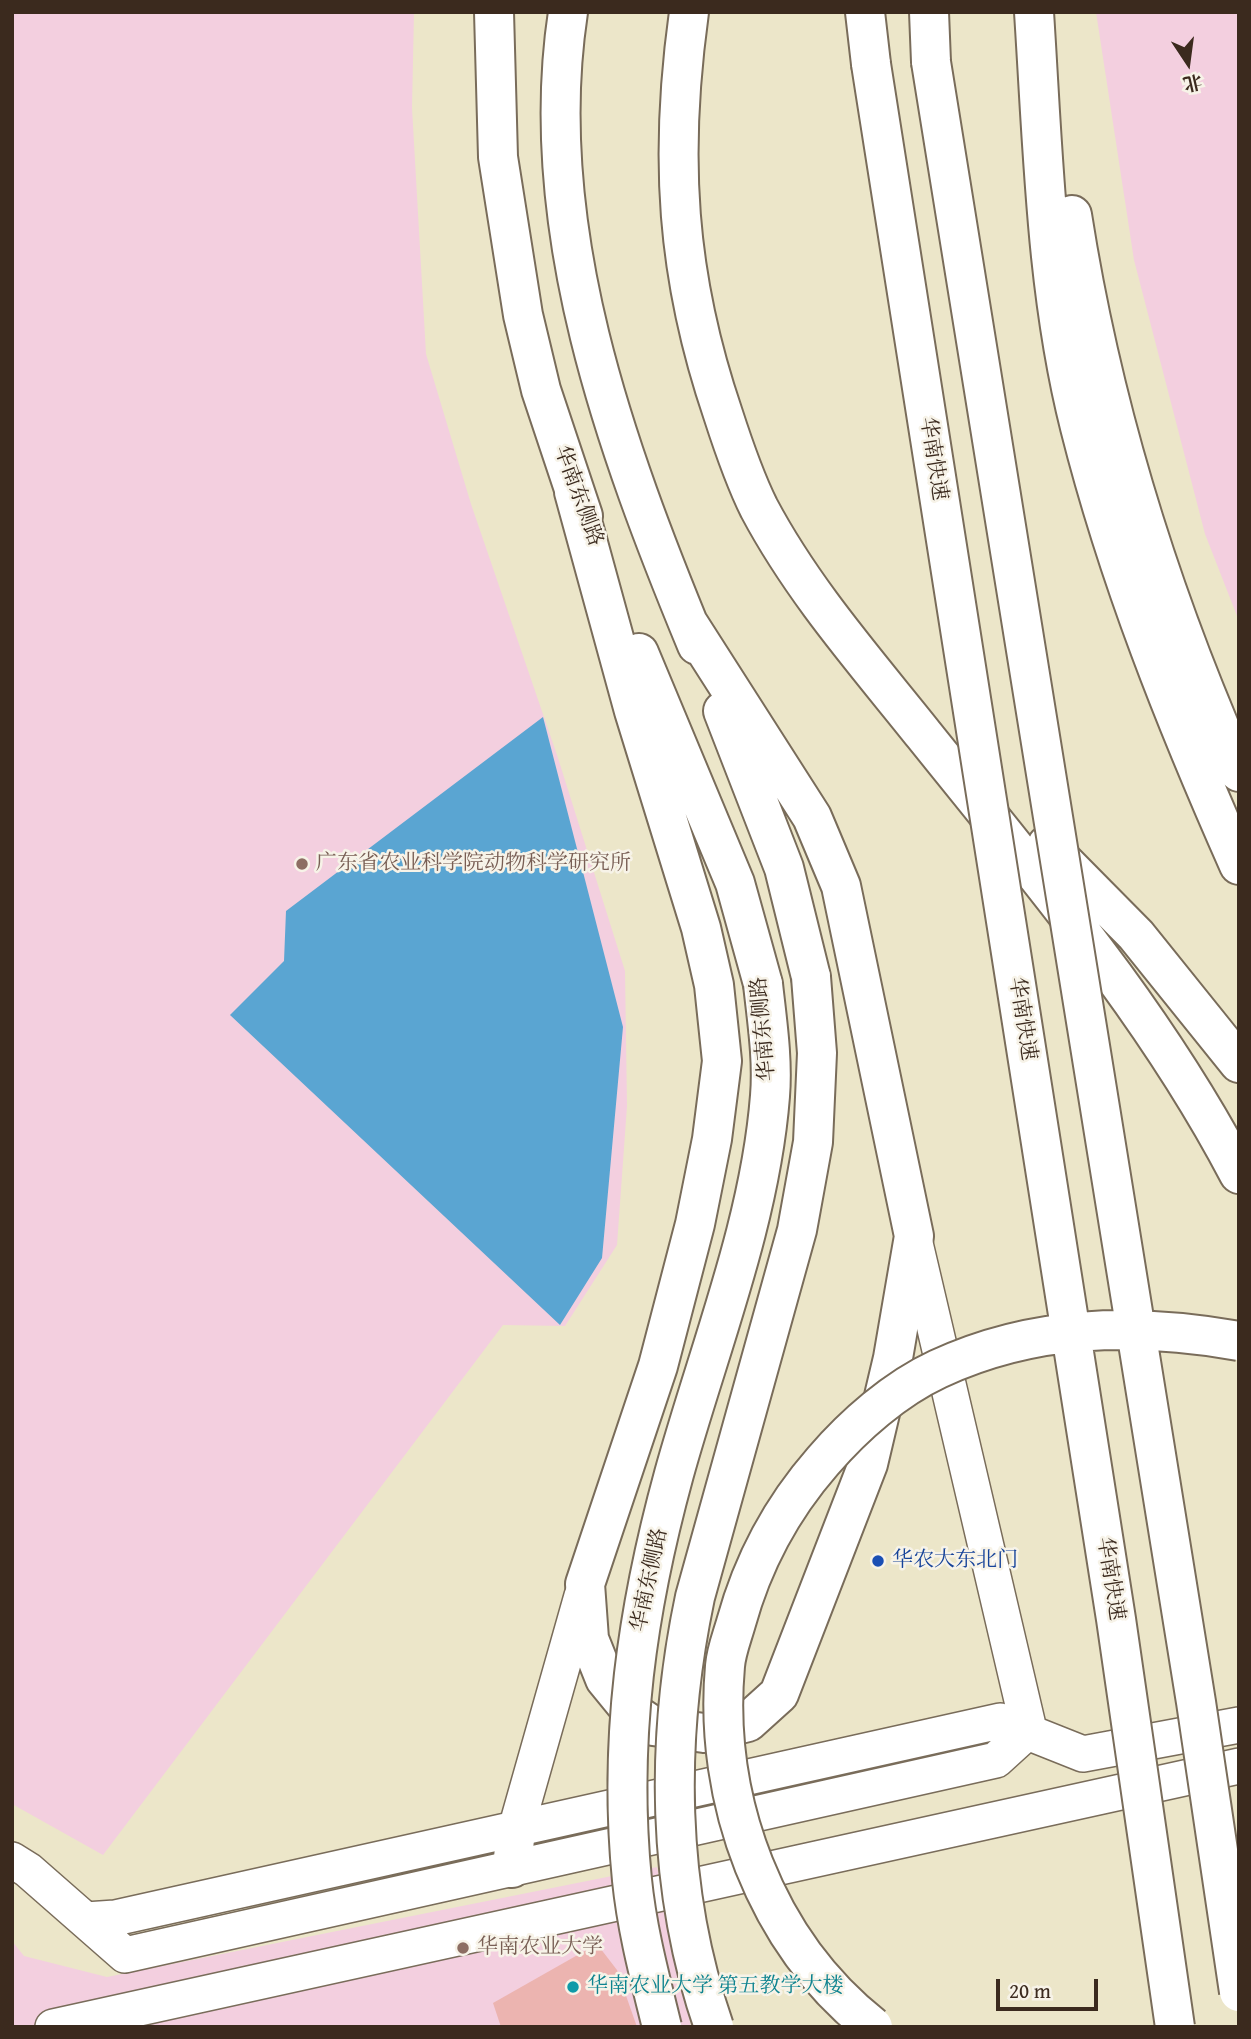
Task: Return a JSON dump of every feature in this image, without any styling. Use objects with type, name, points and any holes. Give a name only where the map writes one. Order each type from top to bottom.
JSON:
[{"type":"main road","name":"华南东侧路","points":[[494,12],[498,157],[523,315],[541,390],[574,492],[735,883],[763,984],[770,1044],[770,1096],[757,1179],[723,1310],[674,1474],[650,1570],[627,1722],[626,1797],[632,1882],[643,1949],[662,2027]]},
{"type":"main road","points":[[568,12],[563,43],[564,179],[576,268],[618,438],[653,540],[784,868],[811,977],[817,1053],[813,1142],[797,1230],[695,1597],[683,1655],[676,1779],[679,1867],[686,1930],[698,1981],[714,2027]]},
{"type":"main road","points":[[690,12],[680,75],[676,136],[684,260],[696,330],[735,449],[758,505],[813,598],[1094,947],[1144,1016],[1216,1130],[1239,1174]]},
{"type":"main road","name":"华南快速","points":[[865,12],[871,64],[1114,1605],[1175,2027]]},
{"type":"main road","points":[[929,12],[930,62],[1192,1674],[1239,1992]]},
{"type":"main road","points":[[1034,12],[1055,270],[1065,352],[1080,427],[1157,670],[1239,865]]},
{"type":"main road","points":[[1040,12],[1077,242],[1116,417],[1139,504],[1172,602],[1239,772]]},
{"type":"main road","points":[[574,492],[634,711],[701,928],[714,985],[722,1061],[712,1139],[700,1200],[662,1353],[585,1584],[589,1639],[605,1679],[632,1712],[653,1726],[704,1733],[748,1722],[779,1694],[868,1464],[893,1358],[914,1237],[841,886],[811,817],[688,623]]},
{"type":"main road","points":[[854,649],[1136,935],[1239,1063]]},
{"type":"main road","points":[[873,2027],[813,1968],[776,1911],[749,1857],[730,1791],[724,1731],[725,1663],[744,1596],[764,1544],[797,1490],[840,1441],[883,1404],[936,1370],[999,1344],[1062,1331],[1130,1328],[1239,1341]]},
{"type":"main road","points":[[512,1868],[516,1829]]},
{"type":"street","points":[[914,1237],[1029,1730]]},
{"type":"street","points":[[516,1829],[585,1584]]},
{"type":"street","points":[[86,1920],[115,1918],[1000,1721],[1029,1730],[1083,1754],[1239,1725]]},
{"type":"street","points":[[12,1860],[125,1955],[996,1760],[1029,1730]]},
{"type":"street","points":[[53,2027],[1239,1766]]},
{"type":"shaded area","name":"广东省农业科学院动物科学研究所","points":[[12,12],[414,12],[412,108],[426,354],[471,504],[558,758],[625,971],[627,1106],[617,1245],[565,1326],[503,1325],[103,1855],[12,1804]]},
{"type":"shaded area","points":[[1096,12],[1239,12],[1239,621],[1205,534],[1134,260]]},
{"type":"shaded area","name":"华南农业大学","points":[[657,1867],[691,2027],[12,2027],[12,1941],[24,1956],[107,1977]]},
{"type":"water","points":[[543,717],[623,1027],[602,1258],[560,1325],[230,1015],[284,961],[286,911]]},
{"type":"building","name":"华南农业大学 第五教学大楼","points":[[597,1944],[617,1970],[637,2027],[501,2027],[493,2003]]},
{"type":"place","name":"广东省农业科学院动物科学研究所","points":[[302,864]]},
{"type":"place","name":"华农大东北门","points":[[878,1561]]},
{"type":"place","name":"华南农业大学","points":[[463,1948]]},
{"type":"place","name":"华南农业大学 第五教学大楼","points":[[573,1987]]}]
